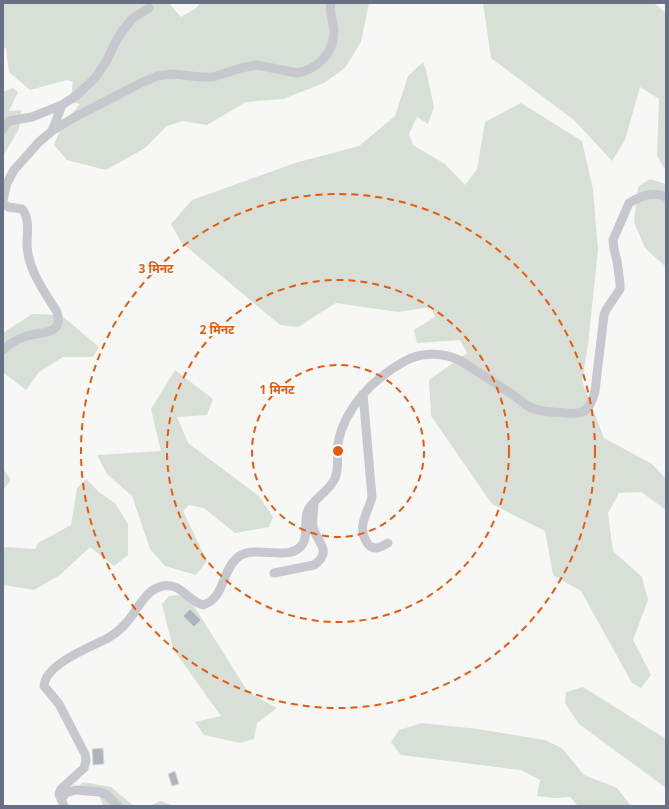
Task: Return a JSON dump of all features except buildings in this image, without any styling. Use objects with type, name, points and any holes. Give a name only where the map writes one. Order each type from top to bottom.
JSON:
[{"type":"street","points":[[3,200],[7,183],[14,170],[39,142],[52,131],[75,117],[157,76],[173,74],[212,77],[241,68],[257,65],[298,74],[321,62],[329,51],[333,39],[334,30],[330,11],[332,3]]},
{"type":"street","points":[[3,129],[9,121],[32,117],[62,105],[77,95],[95,78],[106,62],[123,30],[133,18],[149,8]]},
{"type":"street","points":[[52,131],[62,105]]},
{"type":"street","points":[[62,802],[59,794],[61,789],[84,768],[86,762],[82,746],[64,712],[44,686],[46,677],[51,671],[62,662],[109,638],[120,630],[148,594],[155,588],[171,585],[178,588],[197,604],[203,605],[213,600],[218,594],[231,565],[237,557],[245,553],[254,552],[290,553],[302,546],[304,542],[305,523],[308,511],[314,502],[332,484],[336,477],[336,450],[338,440],[343,426],[352,409],[363,394],[375,382],[406,360],[428,354],[441,354],[455,358],[528,406],[550,412],[572,414],[578,414],[586,410],[592,401],[595,392],[604,316],[606,310],[620,289],[613,240],[615,234],[629,203],[653,194],[661,194],[666,197]]},
{"type":"street","points":[[3,203],[8,207],[22,209],[25,212],[29,261],[36,277],[59,318],[58,324],[54,329],[48,332],[28,335],[17,339],[3,350]]},
{"type":"street","points":[[363,394],[372,497],[362,525],[362,533],[369,546],[373,548],[388,543]]},
{"type":"street","points":[[274,573],[314,565],[323,556],[322,544],[313,528],[314,502]]},
{"type":"street","points":[[62,802],[66,793],[74,790],[100,792],[106,795],[118,806]]},
{"type":"shaded area","points":[[3,3],[169,3],[181,17],[196,8],[200,3],[369,3],[361,42],[345,68],[324,83],[283,99],[246,102],[207,125],[183,121],[167,126],[145,148],[106,170],[67,160],[54,145],[62,125],[80,104],[70,102],[73,82],[67,80],[30,90],[9,72],[6,48],[3,47]]},
{"type":"shaded area","points":[[483,3],[654,3],[666,13],[666,171],[657,156],[659,99],[640,87],[625,140],[612,161],[574,120],[491,58]]},
{"type":"shaded area","points":[[423,62],[434,107],[428,124],[417,117],[409,134],[413,145],[445,164],[465,185],[477,169],[485,122],[521,103],[582,141],[593,189],[598,250],[588,345],[582,381],[604,438],[652,464],[666,479],[666,510],[641,492],[619,493],[608,513],[613,551],[642,577],[648,600],[633,640],[651,675],[641,688],[632,683],[581,591],[553,575],[545,531],[492,504],[431,416],[429,380],[467,353],[460,340],[417,343],[414,330],[435,317],[431,307],[398,312],[336,303],[298,327],[280,325],[181,242],[171,224],[192,200],[295,163],[359,146],[395,116],[408,76]]},
{"type":"shaded area","points":[[13,88],[18,92],[9,111],[21,110],[19,129],[3,156],[3,92]]},
{"type":"shaded area","points":[[650,179],[666,184],[666,267],[645,248],[634,222],[638,187]]},
{"type":"shaded area","points":[[32,314],[61,315],[99,347],[93,357],[63,357],[39,372],[26,390],[3,371],[3,333]]},
{"type":"shaded area","points":[[175,370],[213,399],[207,415],[177,417],[188,443],[259,496],[273,517],[269,527],[235,533],[204,508],[189,505],[183,511],[207,561],[196,575],[165,566],[150,549],[132,496],[107,474],[97,455],[161,451],[151,409]]},
{"type":"shaded area","points":[[3,469],[11,480],[3,490]]},
{"type":"shaded area","points":[[86,479],[100,493],[115,503],[128,524],[128,555],[114,566],[90,547],[60,575],[34,590],[3,585],[3,548],[35,549],[38,543],[71,525],[77,488]]},
{"type":"shaded area","points":[[181,595],[194,606],[248,692],[277,708],[257,723],[254,739],[240,743],[204,735],[195,722],[221,716],[173,649],[162,604],[169,596]]},
{"type":"shaded area","points":[[583,687],[666,739],[666,788],[579,724],[565,703],[566,692]]},
{"type":"shaded area","points":[[422,723],[478,729],[545,740],[562,748],[584,775],[617,788],[631,806],[578,806],[570,797],[555,798],[537,796],[540,780],[521,770],[401,755],[391,742],[399,730]]},
{"type":"shaded area","points":[[83,782],[111,787],[134,806],[103,806],[99,795],[75,790]]},
{"type":"shaded area","points":[[161,801],[174,806],[149,806]]}]
